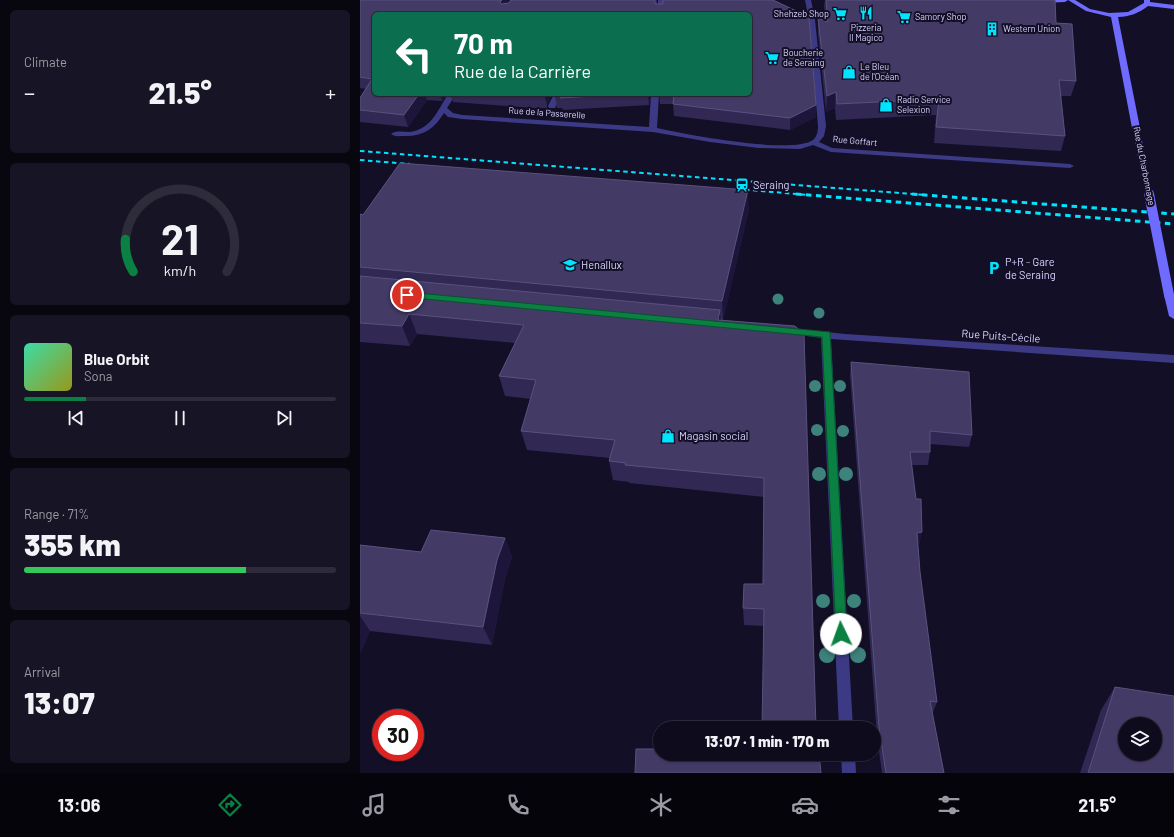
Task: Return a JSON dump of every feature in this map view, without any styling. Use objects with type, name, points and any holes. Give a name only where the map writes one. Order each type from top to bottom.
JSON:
[{"type":"main road","points":[[1031,1],[1065,0]]},
{"type":"main road","points":[[1071,0],[1088,10],[1114,15],[1141,10],[1147,2],[1174,7]]},
{"type":"main road","name":"Rue du Charbonnage","points":[[1114,15],[1174,316]]},
{"type":"street","points":[[660,12],[661,0]]},
{"type":"street","points":[[655,96],[653,130],[678,135],[773,148],[796,148],[814,143],[819,138],[822,126],[812,20],[808,0]]},
{"type":"street","points":[[395,134],[407,135],[424,132],[430,128],[451,96]]},
{"type":"street","points":[[552,106],[557,96]]},
{"type":"street","name":"Rue de la Passerelle","points":[[443,108],[452,114],[462,117],[653,130]]},
{"type":"street","name":"Rue Goffart","points":[[814,143],[831,150],[1070,166]]},
{"type":"street","name":"Rue Puits-Cécile","points":[[779,330],[845,337],[1174,359]]},
{"type":"street","points":[[826,335],[846,721]]},
{"type":"street","points":[[848,761],[849,773]]},
{"type":"building","points":[[360,0],[502,0],[500,2],[501,4],[509,3],[511,0],[655,0],[655,4],[663,4],[663,0],[773,0],[809,17],[816,105],[790,118],[673,104],[674,96],[752,96],[752,12],[372,12],[372,79],[360,77]]},
{"type":"building","points":[[826,0],[1055,0],[1056,23],[1072,24],[1076,81],[1059,80],[1065,136],[936,127],[939,99],[837,104],[836,92],[827,96],[818,18],[828,22]]},
{"type":"building","points":[[372,79],[372,96],[418,96],[404,115],[360,110],[360,98]]},
{"type":"building","points":[[561,96],[595,96],[560,98]]},
{"type":"building","name":"Henallux","points":[[400,163],[748,190],[722,301],[360,267],[360,214],[363,215]]},
{"type":"building","points":[[360,276],[720,310],[718,320],[795,326],[804,334],[816,721],[762,721],[764,609],[743,608],[744,584],[763,584],[764,478],[625,465],[626,463],[609,461],[615,440],[521,431],[536,380],[499,376],[524,325],[409,314],[402,326],[360,323]]},
{"type":"building","points":[[851,362],[969,372],[972,435],[930,431],[930,452],[910,452],[916,499],[921,499],[922,532],[917,533],[920,572],[937,702],[930,701],[944,773],[886,773],[881,740],[881,721],[879,721]]},
{"type":"building","points":[[431,530],[505,538],[497,560],[483,627],[360,613],[360,545],[421,552]]},
{"type":"building","points":[[1115,687],[1174,696],[1174,773],[1088,773]]},
{"type":"building","points":[[636,749],[653,749],[653,761],[820,761],[821,773],[635,773]]},
{"type":"railway","points":[[360,151],[920,195]]},
{"type":"railway","points":[[360,160],[410,164]]},
{"type":"railway","points":[[737,189],[799,194]]},
{"type":"railway","points":[[799,194],[1174,224]]},
{"type":"railway","points":[[799,194],[808,195]]},
{"type":"railway","points":[[912,194],[920,195]]},
{"type":"railway","points":[[920,195],[1174,214]]},
{"type":"railway","points":[[920,195],[925,195]]},
{"type":"place","name":"Pizzeria Il Magico","points":[[866,13]]},
{"type":"place","name":"Shehzeb Shop","points":[[840,14]]},
{"type":"place","name":"Samory Shop","points":[[904,17]]},
{"type":"place","name":"Western Union","points":[[992,29]]},
{"type":"place","name":"Boucherie de Seraing","points":[[772,58]]},
{"type":"place","name":"Le Bleu de l'Océan","points":[[849,72]]},
{"type":"place","name":"Radio Service Selexion","points":[[886,105]]},
{"type":"place","name":"Seraing","points":[[742,185]]},
{"type":"place","name":"Henallux","points":[[570,265]]},
{"type":"place","name":"P+R - Gare de Seraing","points":[[994,268]]},
{"type":"place","name":"Magasin social","points":[[668,436]]},
{"type":"route","points":[[407,295],[826,335],[841,634]]}]
